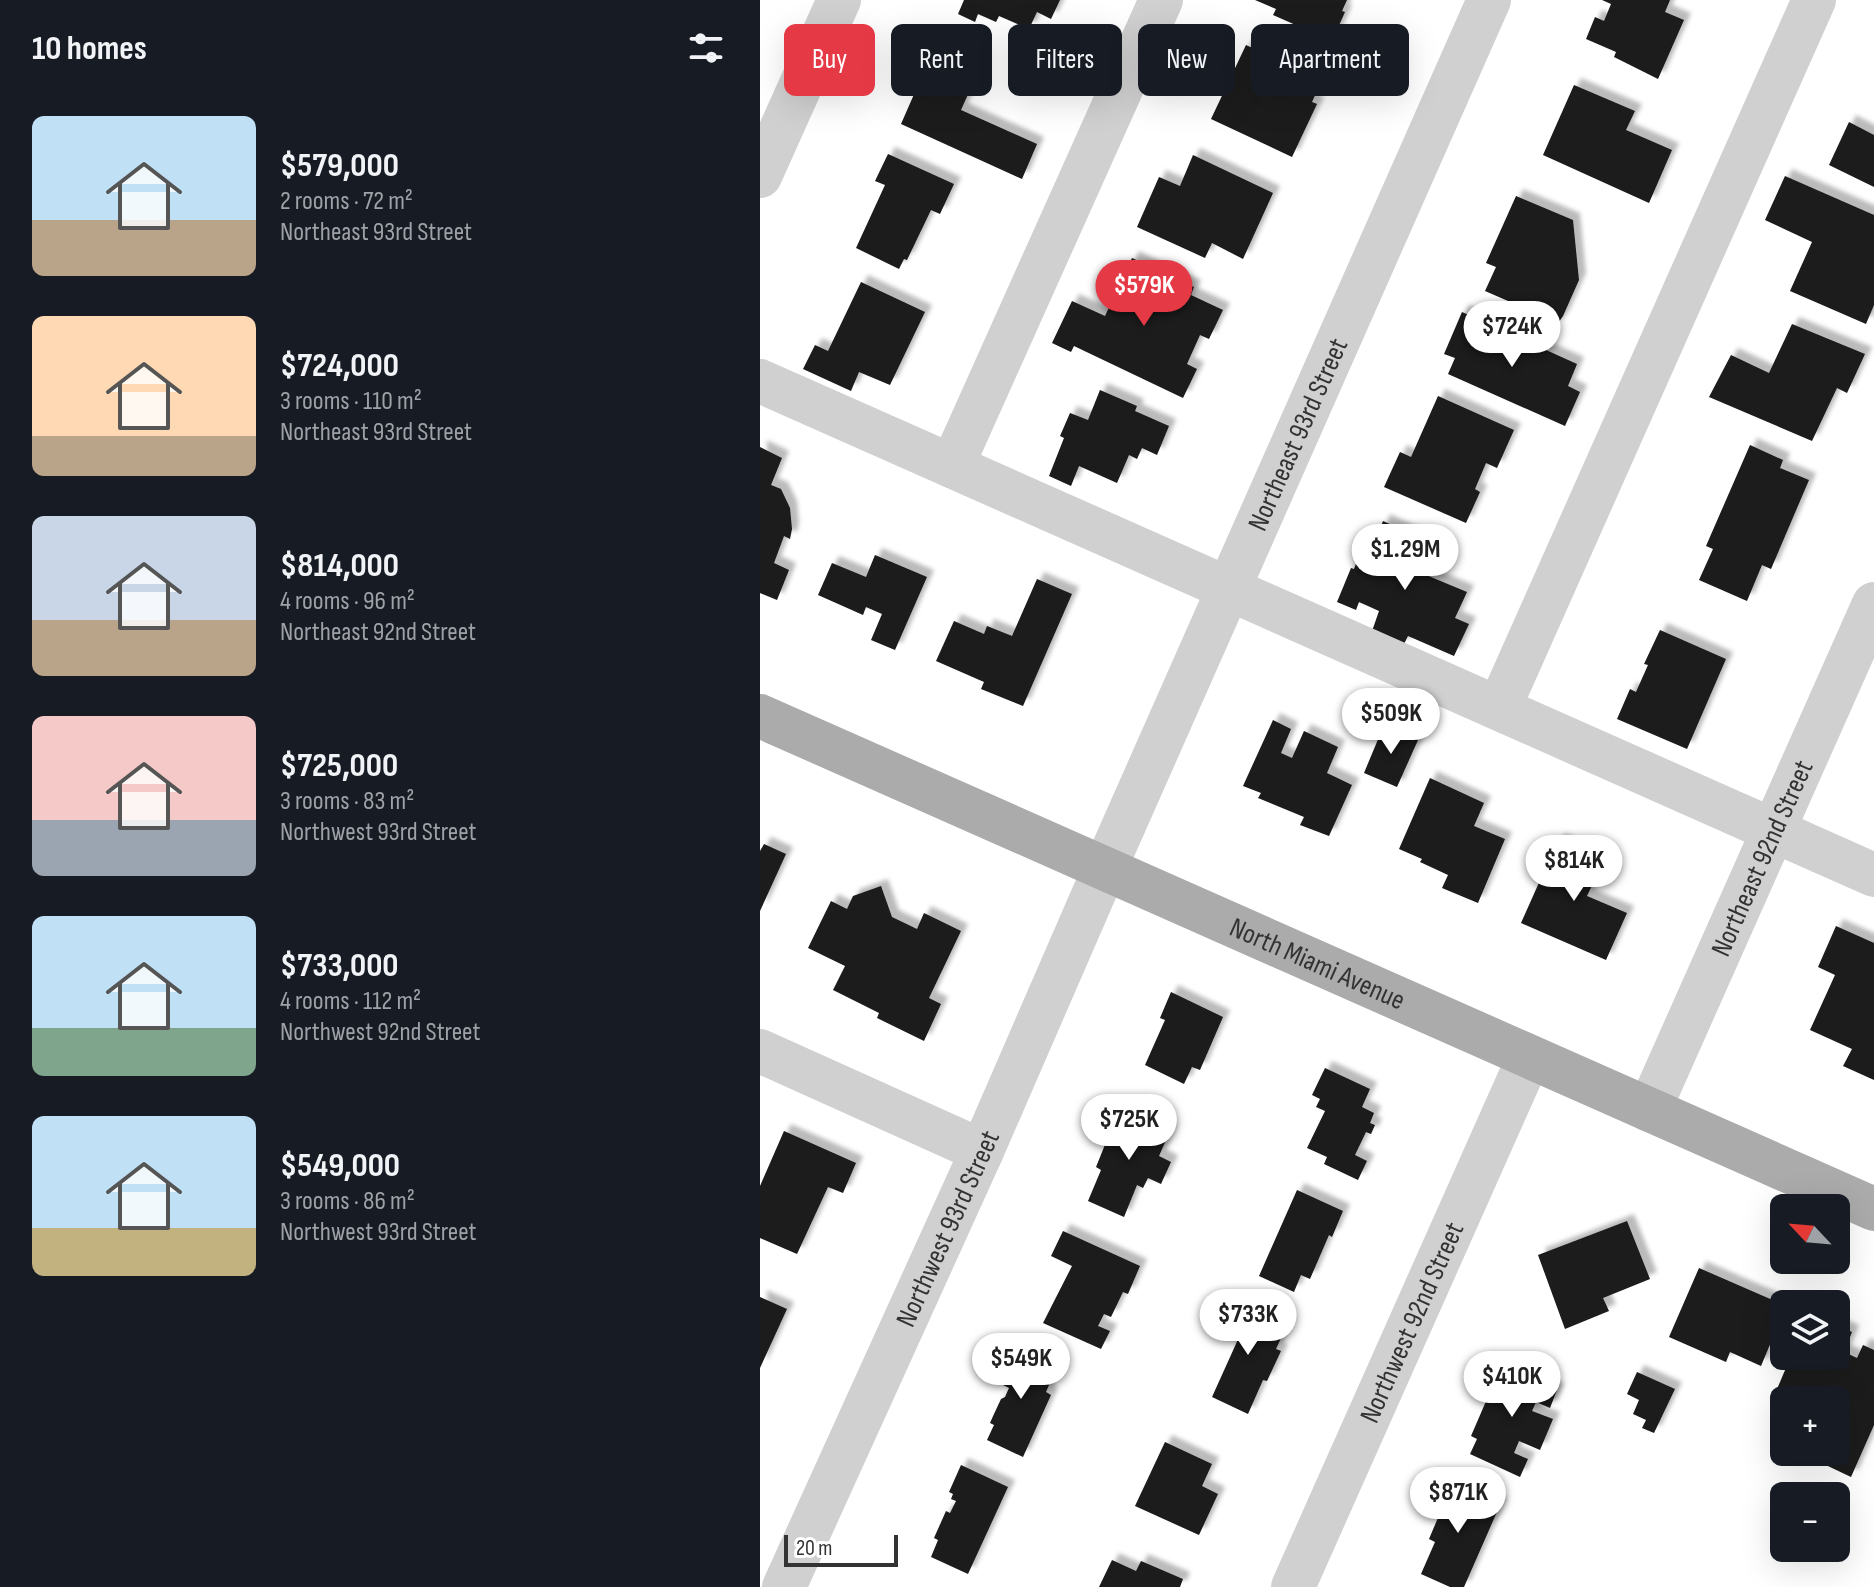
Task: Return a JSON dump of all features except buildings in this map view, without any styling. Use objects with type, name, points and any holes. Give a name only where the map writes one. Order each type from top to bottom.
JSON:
[{"type":"main road","name":"North Miami Avenue","points":[[760,716],[1874,1209]]},
{"type":"street","points":[[760,176],[839,0]]},
{"type":"street","points":[[952,466],[1161,0]]},
{"type":"street","name":"Northeast 93rd Street","points":[[1105,868],[1489,0]]},
{"type":"street","points":[[1499,708],[1814,0]]},
{"type":"street","points":[[760,381],[1874,875]]},
{"type":"street","name":"Northeast 92nd Street","points":[[1649,1110],[1874,604]]},
{"type":"street","name":"Northwest 93rd Street","points":[[784,1587],[982,1151],[1105,868]]},
{"type":"street","points":[[760,1051],[982,1151]]},
{"type":"street","name":"Northwest 92nd Street","points":[[1293,1587],[1529,1057]]}]
